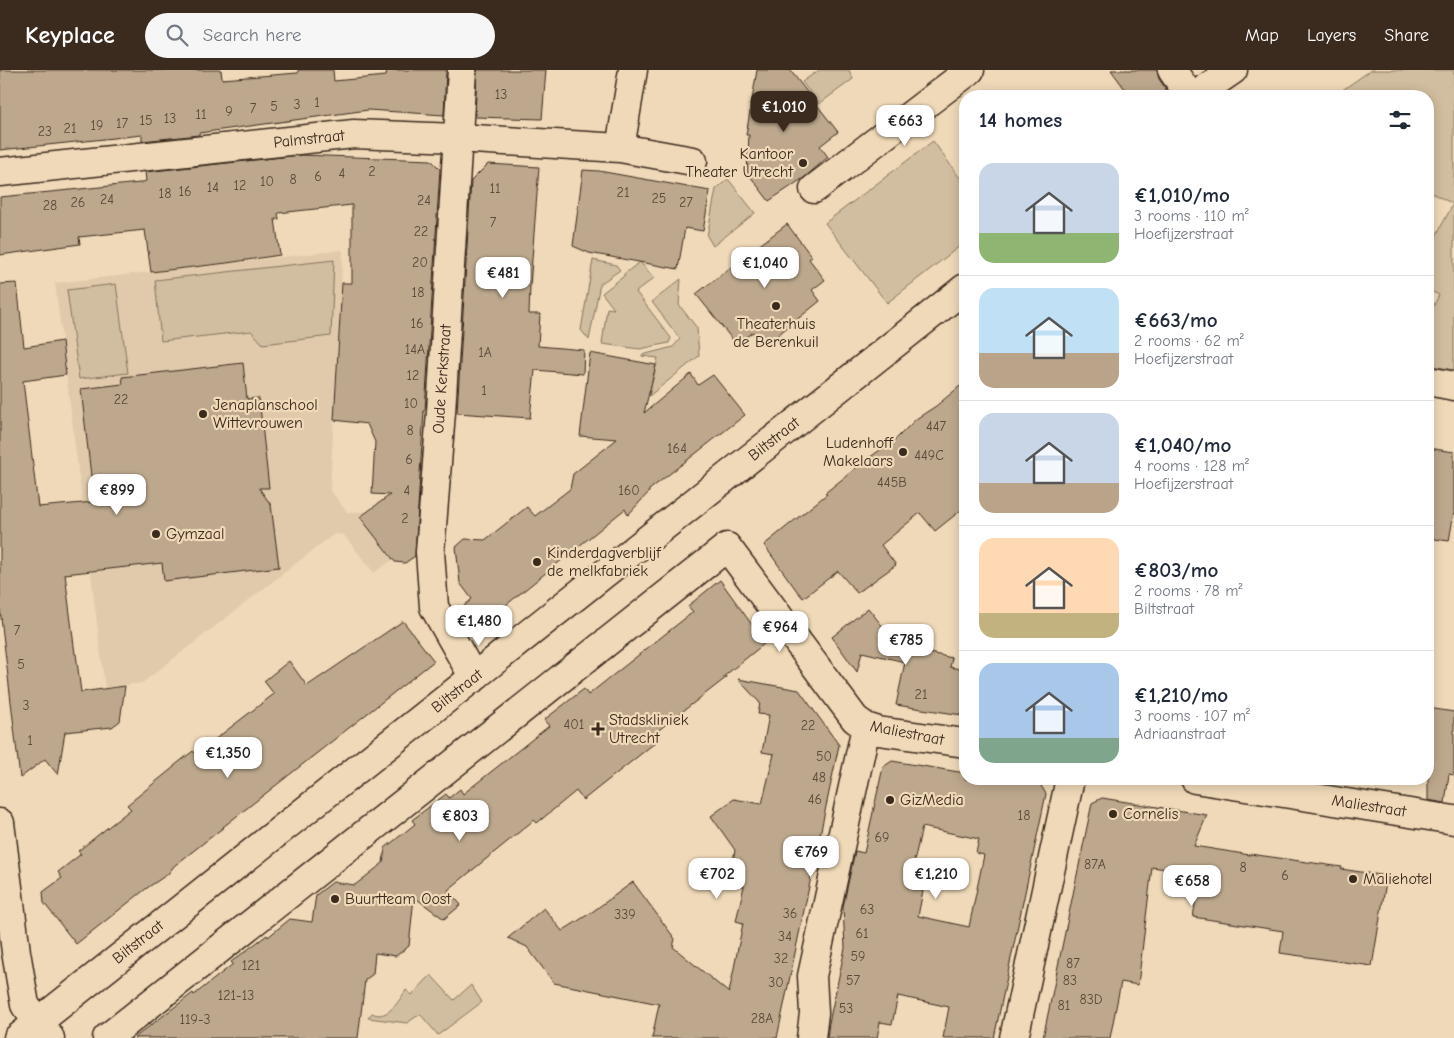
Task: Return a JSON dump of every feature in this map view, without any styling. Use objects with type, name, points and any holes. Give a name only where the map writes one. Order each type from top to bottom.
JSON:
[{"type":"street","name":"Oude Kerkstraat","points":[[462,70],[441,412],[430,552],[434,607],[474,678]]},
{"type":"street","points":[[620,148],[633,70]]},
{"type":"street","points":[[814,189],[970,70]]},
{"type":"street","points":[[1172,70],[1186,90]]},
{"type":"street","points":[[1204,90],[1233,70]]},
{"type":"street","name":"Palmstraat","points":[[0,172],[354,134],[620,148],[693,161]]},
{"type":"street","name":"Biltstraat","points":[[35,1033],[474,678],[959,293]]},
{"type":"street","points":[[1434,382],[1454,386]]},
{"type":"street","name":"Maliestraat","points":[[107,1038],[727,547],[855,719],[866,727],[878,731],[959,743]]},
{"type":"street","points":[[810,1038],[814,1013],[812,976],[866,727]]},
{"type":"street","points":[[1014,1038],[1069,785]]},
{"type":"street","name":"Maliestraat","points":[[1233,785],[1454,820]]},
{"type":"street","points":[[0,823],[16,952],[25,1005],[35,1033]]},
{"type":"shaded area","points":[[819,70],[849,70],[853,79],[819,104],[802,82]]},
{"type":"shaded area","points":[[1371,70],[1454,70],[1454,370],[1434,366],[1434,305],[1439,295],[1434,293],[1434,240],[1453,204],[1434,194],[1434,90],[1343,90]]},
{"type":"shaded area","points":[[933,141],[959,177],[959,247],[887,303],[825,223]]},
{"type":"shaded area","points":[[728,179],[755,213],[713,246],[707,236],[716,189]]},
{"type":"shaded area","name":"Jenaplanschool Wittevrouwen","points":[[343,250],[330,490],[347,512],[371,512],[371,531],[392,560],[374,573],[344,535],[334,534],[142,683],[105,688],[55,283]]},
{"type":"shaded area","points":[[334,260],[331,336],[263,344],[251,331],[161,341],[155,280]]},
{"type":"shaded area","points":[[593,260],[616,265],[620,270],[600,284],[589,340],[581,330]]},
{"type":"shaded area","points":[[640,262],[654,278],[636,292],[671,338],[669,343],[640,349],[602,344],[607,308],[614,309],[602,293]]},
{"type":"shaded area","points":[[681,279],[679,305],[697,328],[699,356],[649,396],[658,358],[642,355],[673,347],[680,339],[652,302]]},
{"type":"shaded area","points":[[116,284],[128,373],[79,379],[67,290]]},
{"type":"shaded area","points":[[431,975],[454,1000],[471,985],[482,1002],[438,1035],[420,1014],[407,1023],[368,1018],[372,1013],[377,1015],[388,1012],[406,990],[412,995]]},
{"type":"building","points":[[0,70],[221,70],[222,79],[298,73],[298,70],[333,70],[334,81],[386,76],[387,70],[446,70],[444,115],[368,110],[199,133],[199,135],[142,141],[142,135],[0,150]]},
{"type":"building","points":[[477,70],[546,70],[542,119],[475,117]]},
{"type":"building","points":[[757,70],[790,70],[838,132],[820,146],[828,157],[805,177],[769,201],[747,172],[749,135],[746,135]]},
{"type":"building","points":[[1111,70],[1157,70],[1159,79],[1167,90],[1126,90]]},
{"type":"building","points":[[301,155],[431,160],[440,169],[415,556],[405,563],[395,562],[360,517],[390,495],[372,494],[375,442],[367,424],[334,420],[342,283],[352,283],[352,205],[278,213],[279,219],[275,219],[280,255],[227,263],[151,272],[145,230],[79,237],[80,244],[0,255],[0,197],[140,183],[146,181],[145,172]]},
{"type":"building","points":[[488,164],[539,167],[529,314],[540,314],[538,346],[584,350],[583,374],[535,370],[530,418],[457,413],[471,181]]},
{"type":"building","points":[[583,170],[599,171],[710,191],[703,231],[685,228],[678,269],[589,253],[573,246]]},
{"type":"building","points":[[787,224],[812,257],[809,259],[825,280],[812,290],[820,301],[764,346],[753,332],[736,344],[696,294]]},
{"type":"building","points":[[17,283],[24,347],[62,341],[66,375],[23,381],[38,507],[94,502],[81,389],[123,384],[122,377],[243,363],[247,399],[259,398],[269,488],[259,488],[271,505],[279,567],[164,581],[162,563],[65,574],[81,692],[125,686],[120,721],[112,727],[65,732],[58,775],[45,759],[20,778],[0,609],[0,284]]},
{"type":"building","points":[[590,353],[656,365],[644,413],[691,374],[698,385],[713,375],[745,415],[649,490],[628,515],[625,509],[480,626],[464,606],[472,599],[460,583],[456,547],[465,539],[485,540],[527,507],[535,516],[570,489],[573,474],[617,439],[580,436]]},
{"type":"building","points":[[959,387],[959,512],[935,531],[920,513],[881,545],[896,565],[857,593],[838,571],[803,598],[764,545],[866,460],[897,438],[916,419],[936,406]]},
{"type":"building","points":[[1434,449],[1454,452],[1454,512],[1449,541],[1434,539]]},
{"type":"building","points":[[720,580],[765,643],[723,677],[727,677],[651,736],[656,742],[583,800],[576,791],[537,823],[534,820],[448,890],[461,905],[444,919],[414,897],[409,946],[396,956],[375,953],[373,974],[365,980],[358,1038],[134,1038],[193,993],[194,995],[233,964],[231,962],[267,935],[268,937],[290,919],[312,922],[316,895],[333,882],[355,885],[383,863],[385,848],[415,824],[412,820],[446,794],[449,798],[460,789],[463,794],[549,726],[544,720],[584,689],[588,695],[693,612],[688,606]]},
{"type":"building","points":[[868,608],[887,632],[895,625],[912,649],[952,658],[950,667],[959,669],[959,715],[896,705],[905,662],[862,652],[857,672],[832,637]]},
{"type":"building","points":[[403,621],[434,661],[174,866],[168,874],[147,888],[76,944],[44,903],[43,892],[62,878],[58,872],[81,854],[78,851],[131,809],[127,805],[174,766],[193,751],[196,754],[274,694],[264,681],[289,661],[307,686]]},
{"type":"building","points":[[738,679],[799,690],[839,745],[777,1038],[652,1038],[659,1004],[554,983],[527,947],[508,938],[544,908],[562,931],[633,882],[675,939],[673,947],[729,993],[743,923],[736,921],[744,886],[729,883],[735,850],[711,816],[734,799],[762,804],[774,754],[762,752],[769,715],[758,714],[760,703]]},
{"type":"building","points":[[1434,709],[1454,712],[1454,775],[1449,774],[1445,803],[1428,800],[1428,785],[1434,785]]},
{"type":"building","points":[[892,761],[959,772],[959,785],[1041,785],[1046,794],[994,1038],[943,1038],[949,1007],[898,996],[892,1024],[880,1022],[877,1038],[827,1038],[845,948],[843,907],[855,851],[864,853],[883,767]],"holes":[[[922,827],[979,839],[976,853],[984,855],[969,927],[918,916],[923,891],[908,888]]]},
{"type":"building","points":[[1102,798],[1207,815],[1194,846],[1342,867],[1341,869],[1387,876],[1372,966],[1280,953],[1283,931],[1193,917],[1200,874],[1152,867],[1138,985],[1121,982],[1110,1038],[1043,1038],[1092,803]]},
{"type":"place","name":"Kantoor Theater Utrecht","points":[[803,163]]},
{"type":"place","name":"Theaterhuis de Berenkuil","points":[[776,306]]},
{"type":"place","name":"Jenaplanschool Wittevrouwen","points":[[203,414]]},
{"type":"place","name":"Ludenhoff Makelaars","points":[[903,452]]},
{"type":"place","name":"Gymzaal","points":[[156,534]]},
{"type":"place","name":"Kinderdagverblijf de melkfabriek","points":[[537,562]]},
{"type":"place","name":"Stadskliniek Utrecht","points":[[598,729]]},
{"type":"place","name":"GizMedia","points":[[890,800]]},
{"type":"place","name":"Cornelis","points":[[1113,814]]},
{"type":"place","name":"Maliehotel","points":[[1353,879]]},
{"type":"place","name":"Buurtteam Oost","points":[[335,899]]}]
